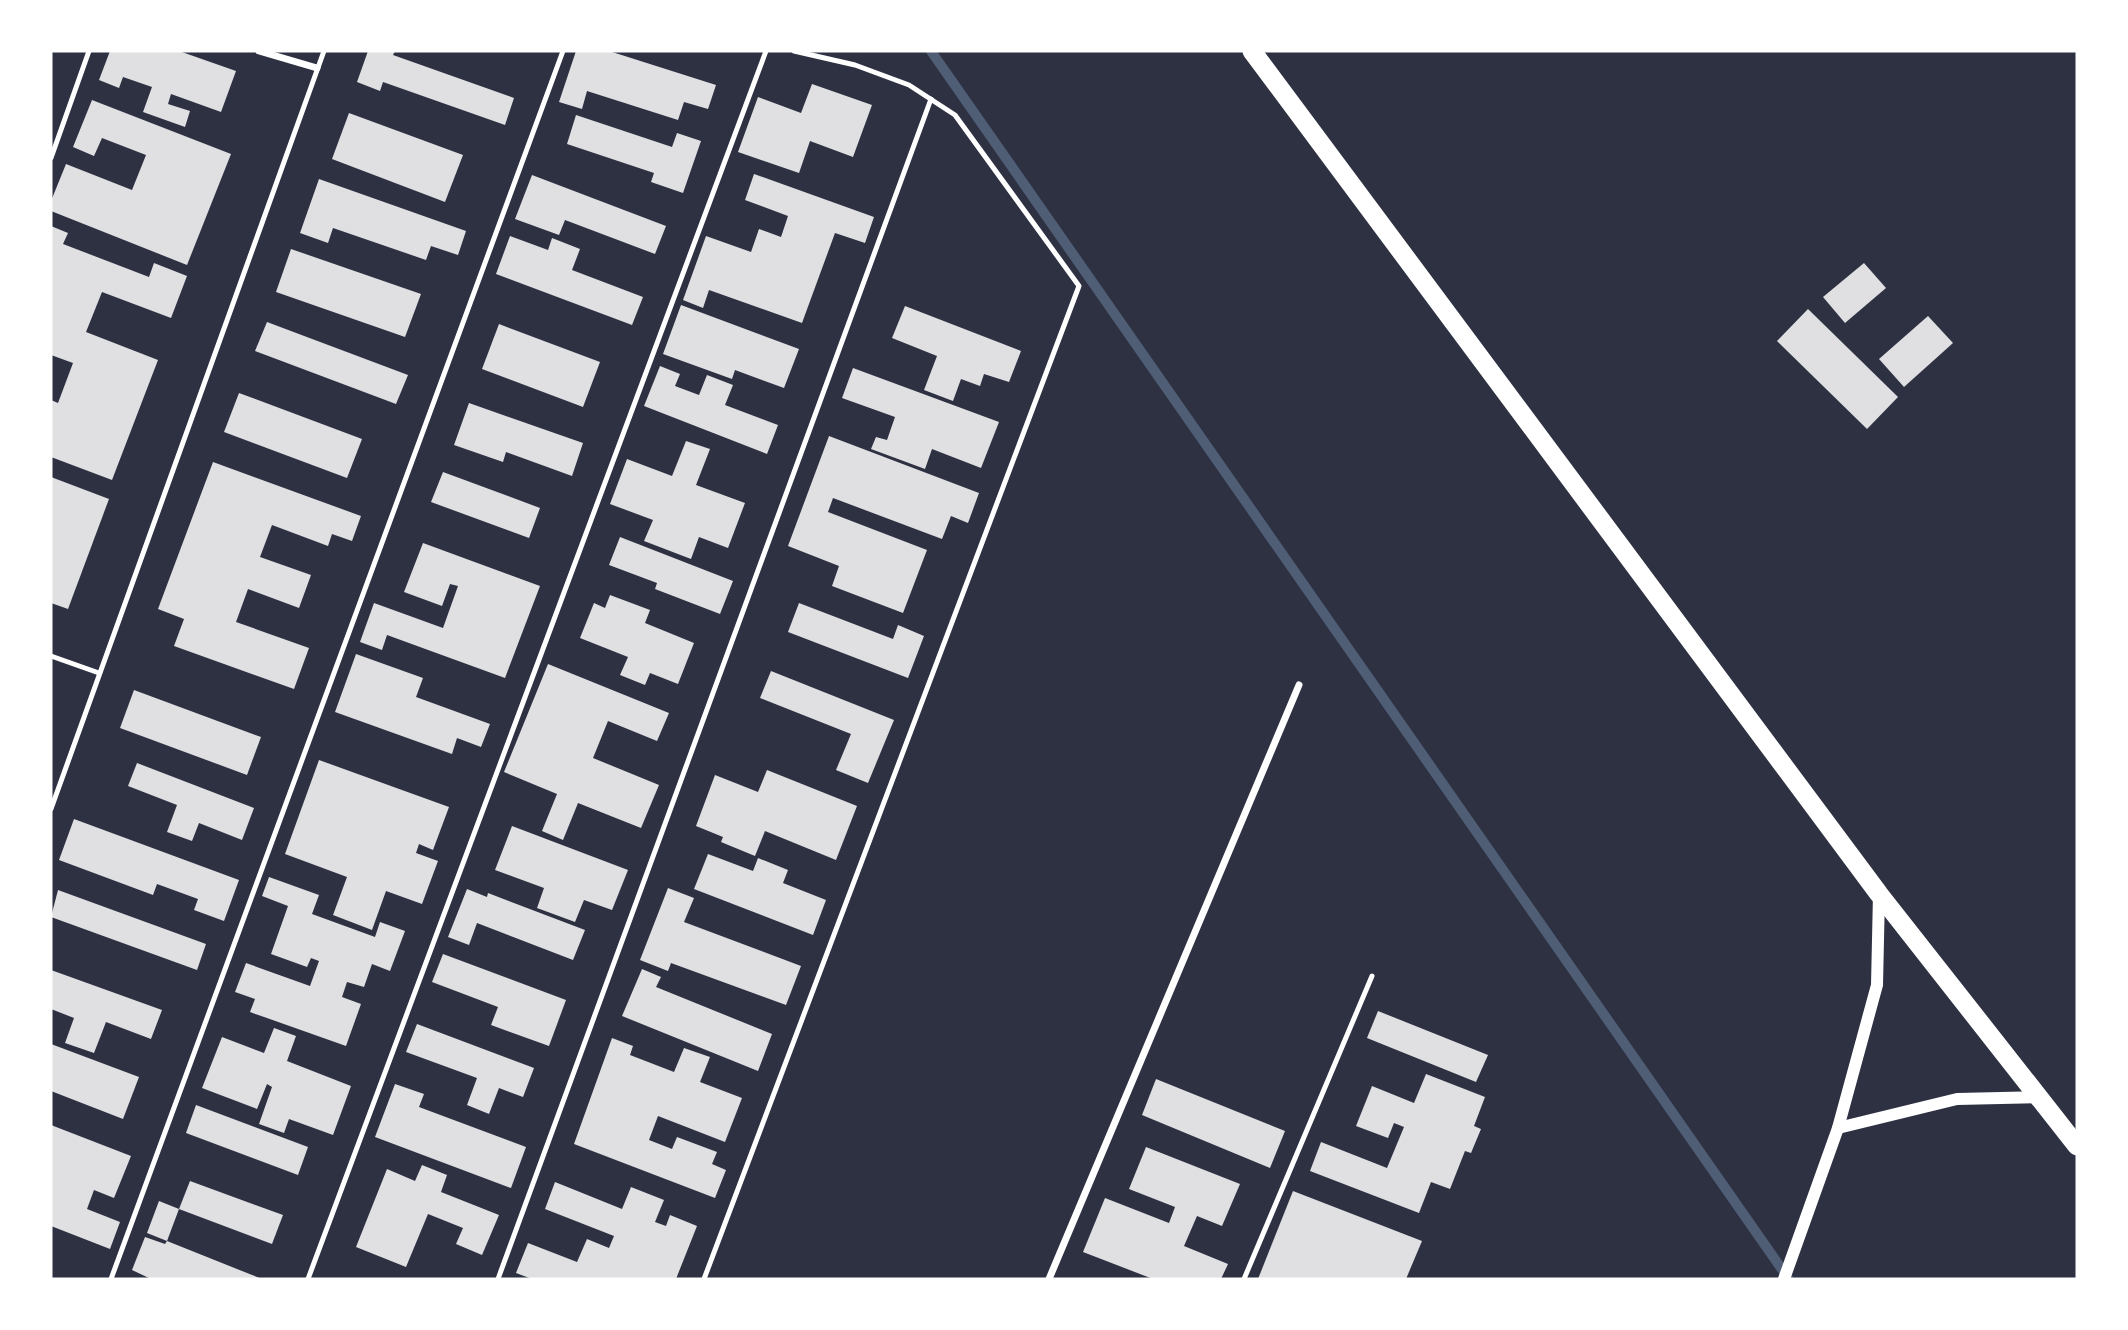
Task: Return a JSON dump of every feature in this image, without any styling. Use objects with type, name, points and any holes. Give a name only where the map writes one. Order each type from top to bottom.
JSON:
[{"type":"highway","points":[[1252,51],[1879,894],[2077,1146]]},
{"type":"street","points":[[259,51],[317,68]]},
{"type":"street","points":[[1049,1279],[1299,685]]},
{"type":"street","points":[[1784,1279],[1838,1128],[1877,985],[1879,894]]},
{"type":"street","points":[[1838,1128],[1957,1099],[2041,1097]]},
{"type":"lane","points":[[51,158],[89,51]]},
{"type":"lane","points":[[51,809],[324,51]]},
{"type":"lane","points":[[111,1279],[563,51]]},
{"type":"lane","points":[[308,1279],[766,51]]},
{"type":"lane","points":[[704,1279],[1079,286],[955,115],[909,85],[855,65],[794,51]]},
{"type":"lane","points":[[498,1279],[931,99]]},
{"type":"lane","points":[[51,656],[99,673]]},
{"type":"lane","points":[[1244,1279],[1372,976]]},
{"type":"building","points":[[110,51],[179,51],[236,71],[221,112],[171,94],[168,104],[190,111],[185,127],[143,112],[152,87],[123,77],[119,88],[99,80]]},
{"type":"building","points":[[368,51],[395,51],[393,55],[514,98],[505,125],[383,82],[380,91],[357,82]]},
{"type":"building","points":[[576,51],[609,51],[716,85],[708,109],[684,102],[678,120],[587,91],[582,109],[559,102]]},
{"type":"building","points":[[812,84],[872,105],[853,157],[810,141],[799,173],[738,152],[758,97],[801,113]]},
{"type":"building","points":[[92,100],[231,154],[187,265],[51,211],[51,201],[66,164],[132,190],[146,155],[102,138],[94,156],[73,147]]},
{"type":"building","points":[[349,113],[463,155],[445,202],[332,159]]},
{"type":"building","points":[[576,115],[672,147],[677,133],[701,141],[683,193],[651,182],[654,173],[567,144]]},
{"type":"building","points":[[754,174],[874,217],[865,243],[835,233],[802,323],[709,290],[703,308],[683,300],[706,236],[751,252],[759,229],[781,237],[788,216],[745,200]]},
{"type":"building","points":[[532,175],[666,226],[655,254],[565,220],[559,235],[515,219]]},
{"type":"building","points":[[319,179],[466,231],[458,255],[431,246],[426,260],[333,228],[328,243],[300,233]]},
{"type":"building","points":[[51,226],[68,233],[63,244],[149,277],[154,263],[187,276],[171,318],[102,292],[86,332],[158,360],[112,480],[51,457],[51,400],[58,403],[73,363],[51,355]]},
{"type":"building","points":[[510,236],[548,250],[552,238],[580,249],[572,270],[643,297],[632,325],[496,274]]},
{"type":"building","points":[[291,249],[421,294],[405,337],[276,292]]},
{"type":"building","points":[[1864,263],[1886,288],[1845,323],[1823,297]]},
{"type":"building","points":[[681,305],[799,349],[784,388],[735,370],[732,379],[663,354]]},
{"type":"building","points":[[905,306],[1021,351],[1009,382],[984,374],[980,386],[961,379],[953,401],[924,390],[937,356],[892,338]]},
{"type":"building","points":[[1808,309],[1898,397],[1867,429],[1777,341]]},
{"type":"building","points":[[1928,316],[1953,343],[1904,387],[1879,359]]},
{"type":"building","points":[[267,322],[408,375],[396,404],[255,351]]},
{"type":"building","points":[[499,324],[600,362],[583,407],[482,369]]},
{"type":"building","points":[[660,366],[680,374],[675,386],[699,395],[707,375],[733,385],[725,405],[778,425],[767,454],[644,406]]},
{"type":"building","points":[[853,368],[999,422],[981,468],[932,449],[925,469],[871,449],[876,437],[887,440],[895,417],[842,398]]},
{"type":"building","points":[[239,393],[362,439],[347,478],[224,432]]},
{"type":"building","points":[[469,403],[583,443],[572,476],[506,452],[503,462],[454,445]]},
{"type":"building","points":[[829,436],[979,493],[968,523],[951,516],[942,539],[833,498],[828,512],[927,550],[903,613],[832,586],[839,566],[788,546]]},
{"type":"building","points":[[686,441],[710,449],[696,485],[745,503],[728,548],[699,537],[691,559],[644,541],[653,520],[610,504],[627,459],[672,476]]},
{"type":"building","points":[[213,462],[361,516],[352,541],[332,534],[328,546],[272,525],[260,557],[311,575],[299,608],[248,589],[236,622],[309,648],[294,689],[174,646],[184,619],[158,609]]},
{"type":"building","points":[[443,472],[540,508],[529,538],[431,502]]},
{"type":"building","points":[[51,477],[109,499],[68,609],[51,603]]},
{"type":"building","points":[[620,537],[733,581],[720,614],[655,589],[657,583],[609,565]]},
{"type":"building","points":[[423,543],[540,586],[505,678],[387,635],[382,650],[360,642],[374,603],[443,628],[458,586],[450,584],[442,606],[404,592]]},
{"type":"building","points":[[610,595],[650,610],[645,623],[694,643],[678,684],[650,673],[645,685],[620,675],[628,657],[580,638],[594,603],[605,608]]},
{"type":"building","points":[[799,603],[893,639],[898,625],[924,636],[908,678],[788,632]]},
{"type":"building","points":[[356,654],[423,678],[416,697],[490,724],[481,747],[457,738],[452,754],[335,712]]},
{"type":"building","points":[[548,664],[669,713],[657,741],[608,721],[593,758],[659,785],[641,828],[578,803],[563,840],[542,831],[557,794],[504,772]]},
{"type":"building","points":[[771,671],[894,720],[868,783],[836,770],[851,734],[760,698]]},
{"type":"building","points":[[134,690],[261,737],[247,775],[120,728]]},
{"type":"building","points":[[319,760],[449,807],[433,850],[419,844],[416,853],[438,861],[422,904],[386,891],[372,930],[333,915],[347,877],[285,854]]},
{"type":"building","points":[[137,763],[254,808],[242,840],[199,823],[192,841],[167,832],[177,805],[128,786]]},
{"type":"building","points":[[767,770],[857,806],[836,860],[765,831],[755,856],[721,842],[723,837],[696,826],[715,775],[758,792]]},
{"type":"building","points":[[74,819],[239,880],[224,921],[194,910],[198,899],[157,884],[153,895],[59,860]]},
{"type":"building","points":[[512,826],[628,870],[612,910],[584,900],[575,922],[537,908],[544,888],[495,870]]},
{"type":"building","points":[[708,854],[753,871],[758,858],[788,870],[783,883],[826,900],[813,935],[694,889]]},
{"type":"building","points":[[269,877],[319,895],[312,914],[375,937],[380,922],[405,931],[390,971],[372,964],[364,987],[347,982],[342,997],[361,1004],[346,1046],[250,1012],[255,999],[235,992],[246,963],[310,986],[319,961],[311,958],[307,967],[271,954],[288,906],[262,896]]},
{"type":"building","points":[[668,888],[694,898],[684,922],[801,966],[786,1005],[671,963],[668,971],[640,960]]},
{"type":"building","points":[[467,889],[487,897],[488,893],[585,930],[573,960],[477,923],[469,945],[448,937]]},
{"type":"building","points":[[58,890],[206,944],[197,970],[51,917]]},
{"type":"building","points":[[443,954],[566,1000],[549,1046],[491,1025],[498,1007],[432,982]]},
{"type":"building","points":[[642,969],[661,977],[656,987],[772,1034],[758,1071],[622,1016]]},
{"type":"building","points":[[51,970],[162,1010],[151,1039],[106,1022],[94,1053],[65,1043],[74,1018],[51,1009]]},
{"type":"building","points":[[1378,1011],[1488,1055],[1476,1082],[1367,1038]]},
{"type":"building","points":[[417,1024],[534,1068],[523,1097],[499,1088],[489,1114],[467,1105],[477,1078],[406,1052]]},
{"type":"building","points":[[274,1028],[296,1036],[287,1061],[351,1086],[333,1135],[289,1119],[284,1133],[259,1124],[272,1087],[267,1084],[257,1109],[202,1088],[222,1037],[264,1053]]},
{"type":"building","points":[[612,1038],[633,1046],[630,1055],[674,1072],[684,1048],[710,1057],[700,1082],[742,1098],[725,1142],[658,1116],[649,1140],[672,1149],[677,1137],[717,1152],[712,1164],[726,1170],[715,1198],[574,1144]]},
{"type":"building","points":[[51,1044],[139,1077],[123,1119],[51,1091]]},
{"type":"building","points":[[1426,1074],[1485,1097],[1474,1126],[1481,1129],[1471,1153],[1465,1151],[1450,1189],[1431,1182],[1419,1213],[1310,1171],[1321,1142],[1387,1168],[1404,1127],[1394,1123],[1388,1138],[1356,1126],[1372,1086],[1414,1103]]},
{"type":"building","points":[[1156,1079],[1285,1131],[1270,1168],[1142,1115]]},
{"type":"building","points":[[395,1084],[424,1094],[419,1107],[526,1147],[511,1188],[375,1137]]},
{"type":"building","points":[[196,1105],[308,1147],[298,1175],[186,1133]]},
{"type":"building","points":[[51,1125],[131,1156],[114,1198],[94,1190],[87,1209],[120,1222],[110,1249],[51,1226]]},
{"type":"building","points":[[1146,1147],[1240,1184],[1222,1226],[1197,1216],[1184,1246],[1228,1264],[1221,1279],[1153,1279],[1083,1252],[1105,1198],[1169,1223],[1175,1207],[1129,1189]]},
{"type":"building","points":[[422,1165],[447,1175],[441,1192],[499,1215],[482,1255],[456,1244],[463,1228],[428,1214],[406,1267],[356,1247],[387,1169],[415,1181]]},
{"type":"building","points":[[190,1181],[283,1215],[272,1244],[179,1209]]},
{"type":"building","points":[[555,1182],[622,1209],[631,1187],[664,1200],[655,1222],[666,1226],[670,1215],[697,1226],[676,1279],[532,1279],[516,1273],[528,1243],[577,1262],[587,1239],[609,1248],[614,1236],[545,1209]]},
{"type":"building","points":[[1293,1191],[1422,1241],[1406,1279],[1258,1279]]},
{"type":"building","points":[[159,1201],[179,1209],[167,1241],[147,1233]]},
{"type":"building","points":[[145,1237],[165,1244],[167,1241],[262,1279],[151,1279],[132,1270]]},
{"type":"waterway","points":[[931,51],[1788,1278]]}]
